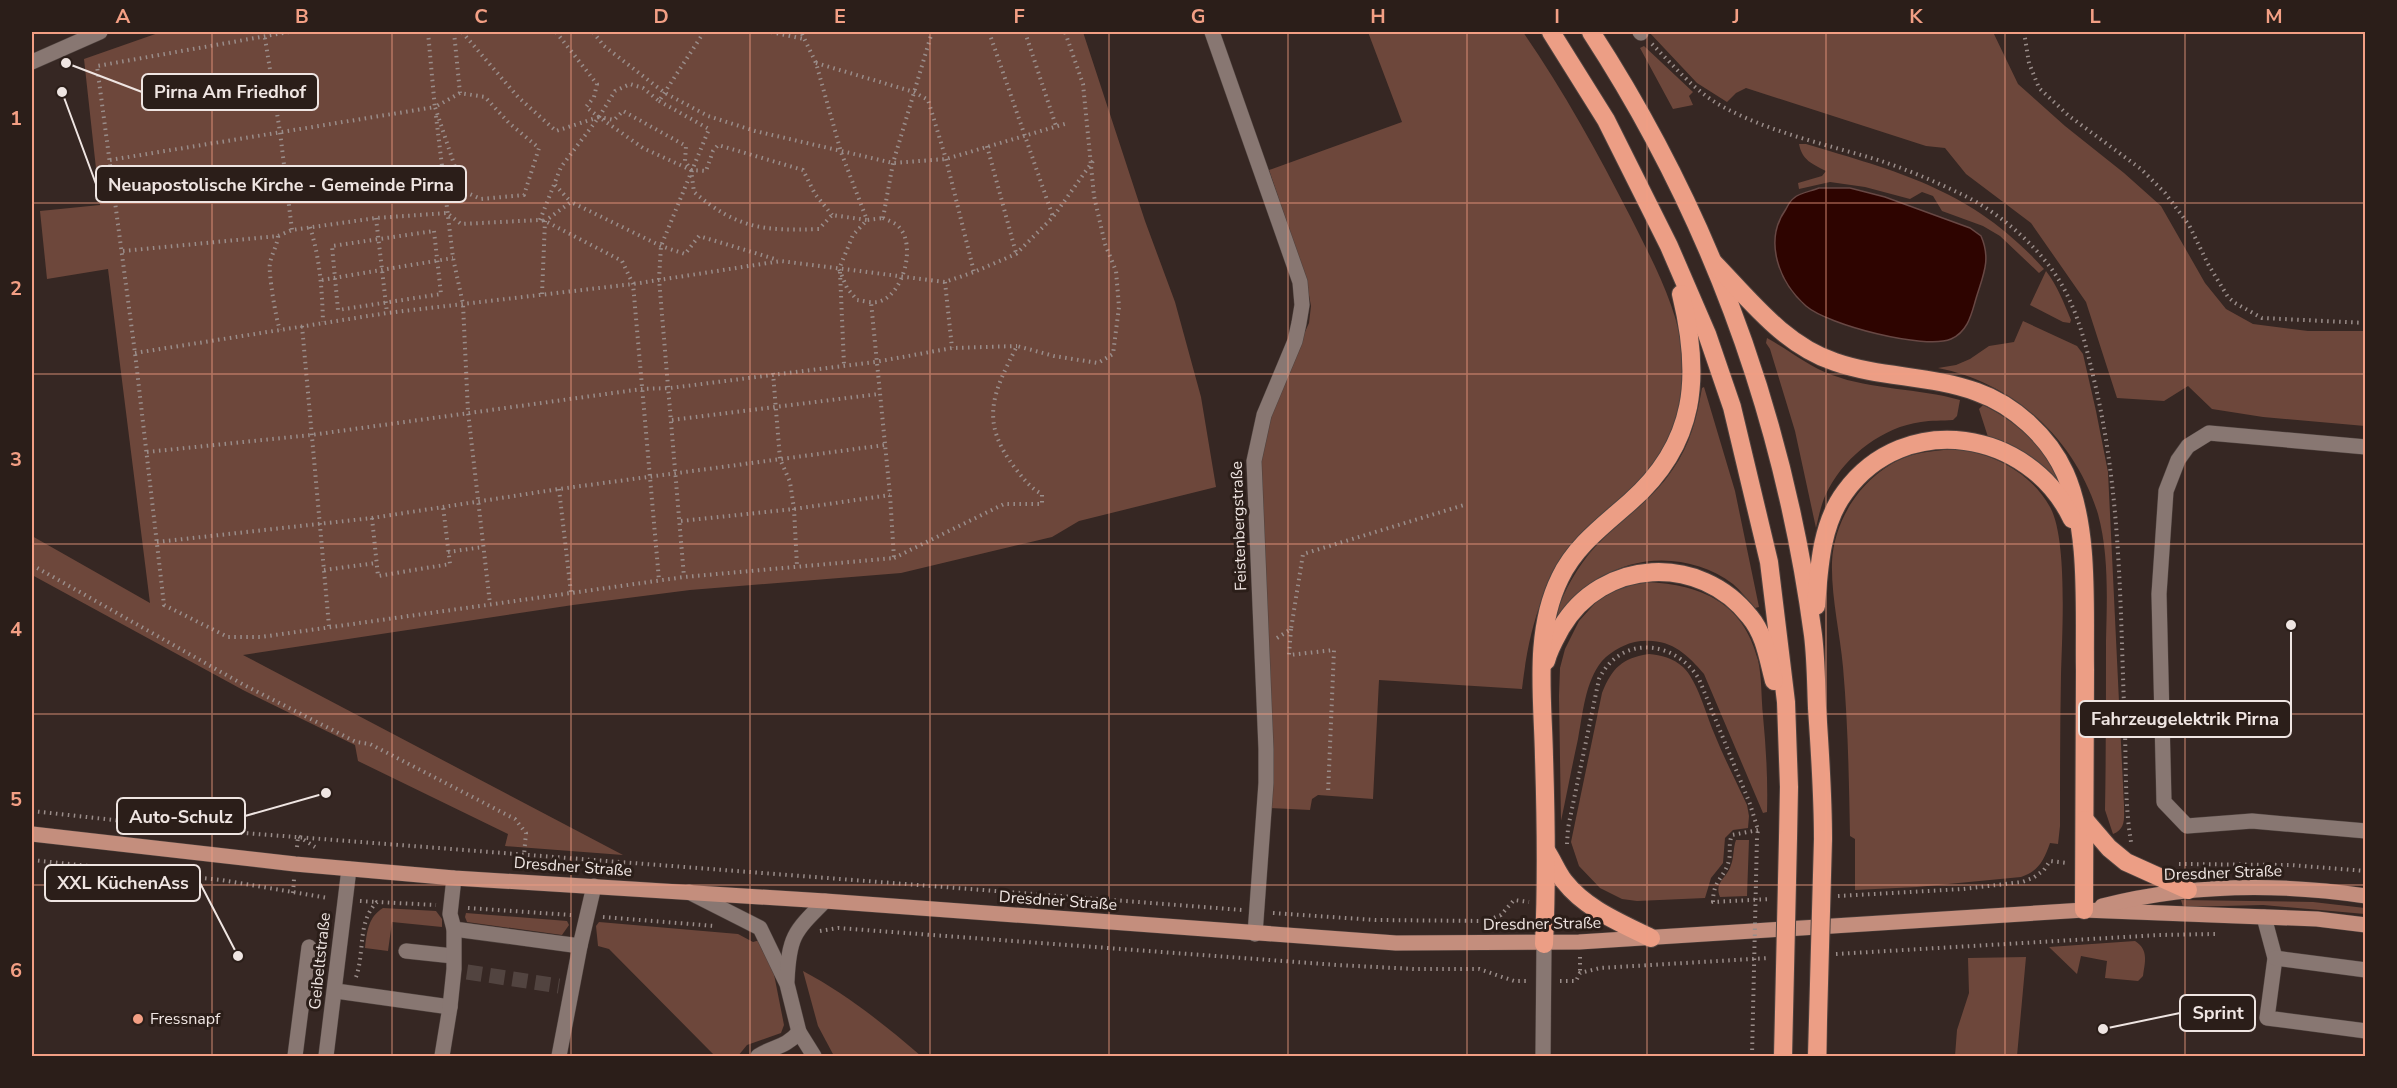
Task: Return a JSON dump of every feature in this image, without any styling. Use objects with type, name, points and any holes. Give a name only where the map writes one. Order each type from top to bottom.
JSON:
[{"type":"highway","points":[[1551,32],[1606,120],[1669,246],[1707,334],[1732,407],[1769,562],[1786,702],[1789,755],[1783,1056]]},
{"type":"highway","points":[[1591,32],[1664,154],[1714,263],[1769,420],[1802,558],[1814,638],[1823,839],[1818,1056]]},
{"type":"highway","points":[[1544,944],[1547,850],[1542,678],[1545,616],[1560,578],[1584,543],[1633,500],[1654,476],[1678,442],[1686,417],[1693,367],[1686,314],[1669,246]]},
{"type":"highway","points":[[1714,263],[1768,321],[1783,334],[1810,351],[1836,363],[1955,384],[1980,393],[2020,417],[2039,434],[2061,465],[2071,490],[2079,535],[2084,594],[2084,910]]},
{"type":"highway","points":[[1814,638],[1820,561],[1833,512],[1845,492],[1860,474],[1879,458],[1896,449],[1914,443],[1949,439],[1976,443],[2001,451],[2028,467],[2042,479],[2067,509],[2079,535]]},
{"type":"highway","points":[[1542,678],[1547,656],[1555,640],[1578,604],[1591,592],[1624,576],[1642,573],[1680,573],[1698,579],[1733,600],[1750,617],[1762,637],[1789,755]]},
{"type":"highway","points":[[2085,820],[2126,862],[2181,891]]},
{"type":"highway","points":[[1547,850],[1562,879],[1586,903],[1605,916],[1651,938]]},
{"type":"main road","name":"Dresdner Straße","points":[[32,834],[349,869],[454,878],[825,901],[1395,943],[1544,944],[2084,910],[2317,919],[2366,925]]},
{"type":"main road","name":"Dresdner Straße","points":[[2084,910],[2126,899],[2181,891],[2269,888],[2366,896]]},
{"type":"street","points":[[32,62],[100,32]]},
{"type":"street","name":"Feistenbergstraße","points":[[1212,32],[1300,282],[1302,306],[1295,341],[1264,415],[1254,461],[1266,783],[1255,934]]},
{"type":"street","points":[[2366,447],[2209,433],[2187,446],[2178,460],[2166,491],[2159,594],[2164,802],[2187,825],[2252,820],[2366,831]]},
{"type":"street","name":"Geibeltstraße","points":[[326,1056],[336,991],[349,869]]},
{"type":"street","points":[[442,1056],[458,966],[450,914],[454,878]]},
{"type":"street","points":[[559,1056],[565,987],[580,946],[594,886]]},
{"type":"street","points":[[689,892],[760,928],[787,984],[799,1032],[814,1056]]},
{"type":"street","points":[[787,984],[788,951],[794,934],[825,901]]},
{"type":"street","points":[[2264,917],[2275,958],[2267,1018],[2366,1031]]},
{"type":"street","points":[[454,929],[580,946]]},
{"type":"street","points":[[1543,1056],[1544,944]]},
{"type":"street","points":[[294,1056],[309,947]]},
{"type":"street","points":[[406,951],[458,966]]},
{"type":"street","points":[[2275,958],[2366,970]]},
{"type":"street","points":[[336,991],[450,1007]]},
{"type":"street","points":[[758,1056],[789,1043],[799,1032]]},
{"type":"path","points":[[289,32],[265,33],[98,66],[123,251],[164,605],[228,637],[261,636],[684,577],[894,558],[1004,504],[1042,504],[1042,494],[1034,490],[1002,450],[995,430],[993,407],[997,386],[1017,346]]},
{"type":"path","points":[[428,32],[447,213],[453,258],[463,304],[468,412],[490,604]]},
{"type":"path","points":[[454,32],[460,93]]},
{"type":"path","points":[[462,32],[518,97],[556,131],[599,117],[614,120],[623,111],[677,139],[686,146],[685,161],[691,170],[694,192],[716,211],[747,225],[790,230],[819,229],[832,215]]},
{"type":"path","points":[[556,32],[597,84],[594,98],[586,107],[643,148],[691,170],[706,171],[713,151],[718,145],[780,162],[803,170],[815,194],[832,215],[867,220],[883,218],[899,226],[907,243],[904,275],[894,293],[880,302],[857,300],[847,288],[839,269]]},
{"type":"path","points":[[593,32],[604,46],[665,93],[708,116],[755,131],[893,164],[946,159],[1068,123]]},
{"type":"path","points":[[659,101],[704,32]]},
{"type":"path","points":[[771,32],[805,39]]},
{"type":"path","points":[[801,32],[816,63],[841,152],[867,220]]},
{"type":"path","points":[[883,218],[893,164],[932,32]]},
{"type":"path","points":[[989,32],[1053,218]]},
{"type":"path","points":[[1025,32],[1056,126]]},
{"type":"path","points":[[147,452],[311,435],[642,389],[670,388],[773,373],[875,362],[951,348],[1017,346],[1054,356],[1098,363],[1113,354],[1119,307],[1116,271],[1105,244],[1094,196],[1083,84],[1065,32]]},
{"type":"path","points":[[2024,32],[2029,63],[2039,88],[2068,116],[2140,169],[2165,193],[2189,225],[2208,264],[2228,297],[2235,303],[2262,318],[2366,323]]},
{"type":"path","points":[[265,33],[292,230]]},
{"type":"path","points":[[816,63],[914,92],[928,100],[946,159],[974,272]]},
{"type":"path","points":[[542,294],[543,221],[554,185],[561,167],[599,117],[615,91],[630,84],[643,88],[659,101],[709,129],[661,246],[659,279],[670,388],[684,577]]},
{"type":"path","points":[[110,160],[435,107],[460,93],[485,97],[509,123],[539,148],[524,195],[481,199],[463,191],[435,107]]},
{"type":"path","points":[[987,146],[1016,254]]},
{"type":"path","points":[[554,185],[571,202],[661,246],[685,254],[699,236],[782,261],[945,282],[1016,254],[1053,218],[1092,161]]},
{"type":"path","points":[[543,221],[571,202]]},
{"type":"path","points":[[123,251],[278,236],[292,230],[376,218],[447,213],[461,224],[543,221],[622,261],[633,284],[659,580]]},
{"type":"path","points":[[376,218],[387,313]]},
{"type":"path","points":[[844,364],[839,269],[853,235],[867,220]]},
{"type":"path","points":[[310,227],[318,254],[322,280],[323,322]]},
{"type":"path","points":[[434,231],[437,263],[441,294],[338,310],[332,246],[434,231]]},
{"type":"path","points":[[278,236],[277,248],[269,265],[274,290],[274,314],[280,330]]},
{"type":"path","points":[[322,280],[437,263],[453,258]]},
{"type":"path","points":[[135,353],[323,322],[633,284],[782,261]]},
{"type":"path","points":[[945,282],[951,348]]},
{"type":"path","points":[[871,302],[894,558]]},
{"type":"path","points":[[302,326],[329,626]]},
{"type":"path","points":[[773,373],[780,459],[790,482],[794,509],[797,566]]},
{"type":"path","points":[[671,420],[879,394]]},
{"type":"path","points":[[157,542],[372,518],[559,489],[885,444]]},
{"type":"path","points":[[559,489],[571,593]]},
{"type":"path","points":[[681,521],[794,509],[890,495]]},
{"type":"path","points":[[1328,794],[1334,650],[1289,655],[1303,554],[1464,505]]},
{"type":"path","points":[[372,518],[378,576],[450,564],[443,506]]},
{"type":"path","points":[[448,552],[483,547]]},
{"type":"path","points":[[324,570],[376,563]]},
{"type":"path","points":[[32,565],[244,685],[357,742],[370,744],[515,819],[526,833],[524,855]]},
{"type":"path","points":[[1261,650],[1291,629]]},
{"type":"path","points":[[1569,850],[1568,828],[1599,679],[1604,668],[1615,658],[1641,647],[1667,650],[1679,656],[1691,665],[1699,679],[1750,804],[1758,830],[1752,1056]]},
{"type":"path","points":[[32,811],[176,827],[1375,920],[1486,921],[1501,915],[1514,900],[1546,905]]},
{"type":"path","points":[[1758,830],[1732,836],[1729,841],[1728,861],[1716,880],[1713,890],[1713,902],[1771,899]]},
{"type":"path","points":[[32,860],[221,880],[345,900],[377,902]]},
{"type":"path","points":[[1829,896],[1963,889],[2022,882],[2044,870],[2050,861],[2084,866]]},
{"type":"path","points":[[2171,864],[2267,864],[2366,871]]},
{"type":"path","points":[[815,932],[838,927],[1337,965],[1414,969],[1479,969],[1514,981]]},
{"type":"path","points":[[1832,954],[2158,935],[2226,934]]},
{"type":"path","points":[[1580,973],[1600,968],[1775,958]]},
{"type":"path","points":[[1576,981],[1580,973],[1580,963]]},
{"type":"shaded area","points":[[161,32],[1083,32],[1145,221],[1175,302],[1201,397],[1216,487],[1079,521],[1052,537],[901,573],[690,590],[573,605],[243,655],[623,855],[505,846],[508,834],[358,761],[355,745],[243,690],[32,575],[32,536],[150,603],[108,269],[47,279],[40,211],[100,205],[84,59]]},
{"type":"shaded area","points":[[1368,32],[1523,32],[1593,145],[1656,268],[1681,340],[1685,372],[1684,386],[1673,429],[1653,466],[1588,529],[1572,548],[1549,585],[1534,623],[1522,689],[1379,680],[1373,799],[1318,795],[1312,799],[1310,810],[1270,808],[1260,485],[1262,445],[1279,389],[1309,323],[1311,306],[1306,279],[1269,170],[1402,122]]},
{"type":"shaded area","points":[[1649,32],[1993,32],[2018,84],[2161,206],[2205,283],[2226,309],[2253,324],[2308,331],[2365,331],[2365,426],[2263,417],[2212,409],[2188,386],[2164,401],[2117,398],[2086,302],[2031,223],[1966,174],[1945,148],[1926,146],[1746,88],[1736,93],[1727,102],[1697,83]]},
{"type":"shaded area","points":[[1644,46],[1693,92],[1689,96],[1693,105],[1673,109],[1640,48]]},
{"type":"shaded area","points":[[1799,144],[1806,144],[1874,165],[1935,188],[1964,203],[1991,221],[2018,242],[2044,269],[2039,273],[2000,236],[1983,226],[1942,211],[1933,196],[1922,192],[1910,199],[1865,187],[1830,182],[1799,189],[1798,183],[1822,176],[1826,171],[1805,158]]},
{"type":"shaded area","points":[[1819,188],[1850,188],[1885,197],[1970,228],[1981,236],[1986,253],[1985,269],[1965,328],[1951,339],[1938,342],[1920,341],[1855,328],[1834,321],[1806,306],[1788,285],[1782,273],[1775,247],[1776,234],[1779,221],[1792,200]]},
{"type":"shaded area","points":[[2046,271],[2060,294],[2071,320],[2070,323],[2063,322],[2030,305]]},
{"type":"shaded area","points":[[2023,321],[2077,346],[2083,354],[2108,472],[2124,806],[2122,826],[2113,834],[2105,810],[2106,577],[2104,545],[2098,514],[2088,487],[2074,462],[2038,418],[2016,401],[1992,387],[1938,368],[1956,365],[1970,359],[1989,346],[2014,342]]},
{"type":"shaded area","points":[[1767,338],[1807,363],[1847,380],[1960,400],[1957,416],[1953,420],[1925,421],[1907,425],[1880,436],[1868,444],[1846,464],[1829,488],[1816,528],[1795,431],[1770,349],[1766,343]]},
{"type":"shaded area","points":[[1704,387],[1735,491],[1759,607],[1755,608],[1733,584],[1702,568],[1686,563],[1651,561],[1633,564],[1601,578],[1561,616],[1556,614],[1563,596],[1583,562],[1605,537],[1646,501],[1679,460],[1695,420]]},
{"type":"shaded area","points":[[1983,405],[2009,421],[2032,440],[2051,463],[2067,490],[2019,451],[1988,437],[1979,409]]},
{"type":"shaded area","points":[[1957,449],[1985,455],[2011,467],[2022,475],[2042,495],[2056,522],[2063,588],[2058,844],[2050,843],[2040,864],[2032,872],[2021,877],[1917,887],[1855,890],[1855,839],[1850,836],[1845,688],[1832,575],[1834,545],[1846,512],[1867,483],[1881,471],[1912,455]]},
{"type":"shaded area","points":[[1647,582],[1685,587],[1718,600],[1742,624],[1751,640],[1760,674],[1767,812],[1763,813],[1704,674],[1685,654],[1670,645],[1662,642],[1638,641],[1610,654],[1596,669],[1592,678],[1561,821],[1559,696],[1560,668],[1565,649],[1579,621],[1597,601],[1621,587]]},
{"type":"shaded area","points":[[1649,654],[1671,659],[1688,673],[1747,805],[1748,828],[1733,830],[1725,838],[1723,863],[1711,878],[1705,898],[1637,901],[1622,899],[1600,888],[1579,866],[1571,842],[1602,693],[1619,666],[1632,658]]},
{"type":"shaded area","points":[[1736,840],[1749,840],[1747,896],[1720,897],[1720,884],[1731,865]]},
{"type":"shaded area","points":[[2181,900],[2313,902],[2365,908],[2365,914],[2263,905],[2183,907]]},
{"type":"shaded area","points":[[383,908],[436,911],[442,919],[442,927],[392,922],[388,951],[365,948],[371,920]]},
{"type":"shaded area","points":[[466,913],[567,921],[569,925],[562,935],[467,922]]},
{"type":"shaded area","points":[[599,922],[738,934],[753,942],[760,940],[771,959],[784,1025],[781,1033],[747,1045],[738,1056],[715,1056],[609,949],[598,946],[596,926]]},
{"type":"shaded area","points":[[2135,941],[2142,948],[2145,957],[2143,976],[2138,981],[2105,978],[2107,961],[2081,956],[2077,974],[2049,947]]},
{"type":"shaded area","points":[[2026,957],[2017,1056],[1955,1056],[1957,1030],[1969,993],[1968,958]]},
{"type":"shaded area","points":[[803,971],[864,1010],[921,1056],[834,1056],[818,1026]]},
{"type":"tunnel","points":[[467,972],[559,986]]},
{"type":"place","name":"Pirna Am Friedhof","points":[[66,63]]},
{"type":"place","name":"Neuapostolische Kirche - Gemeinde Pirna","points":[[62,92]]},
{"type":"place","name":"Fahrzeugelektrik Pirna","points":[[2291,625]]},
{"type":"place","name":"Auto-Schulz","points":[[326,793]]},
{"type":"place","name":"XXL KüchenAss","points":[[238,956]]},
{"type":"place","name":"Fressnapf","points":[[138,1019]]},
{"type":"place","name":"Sprint","points":[[2103,1029]]}]
